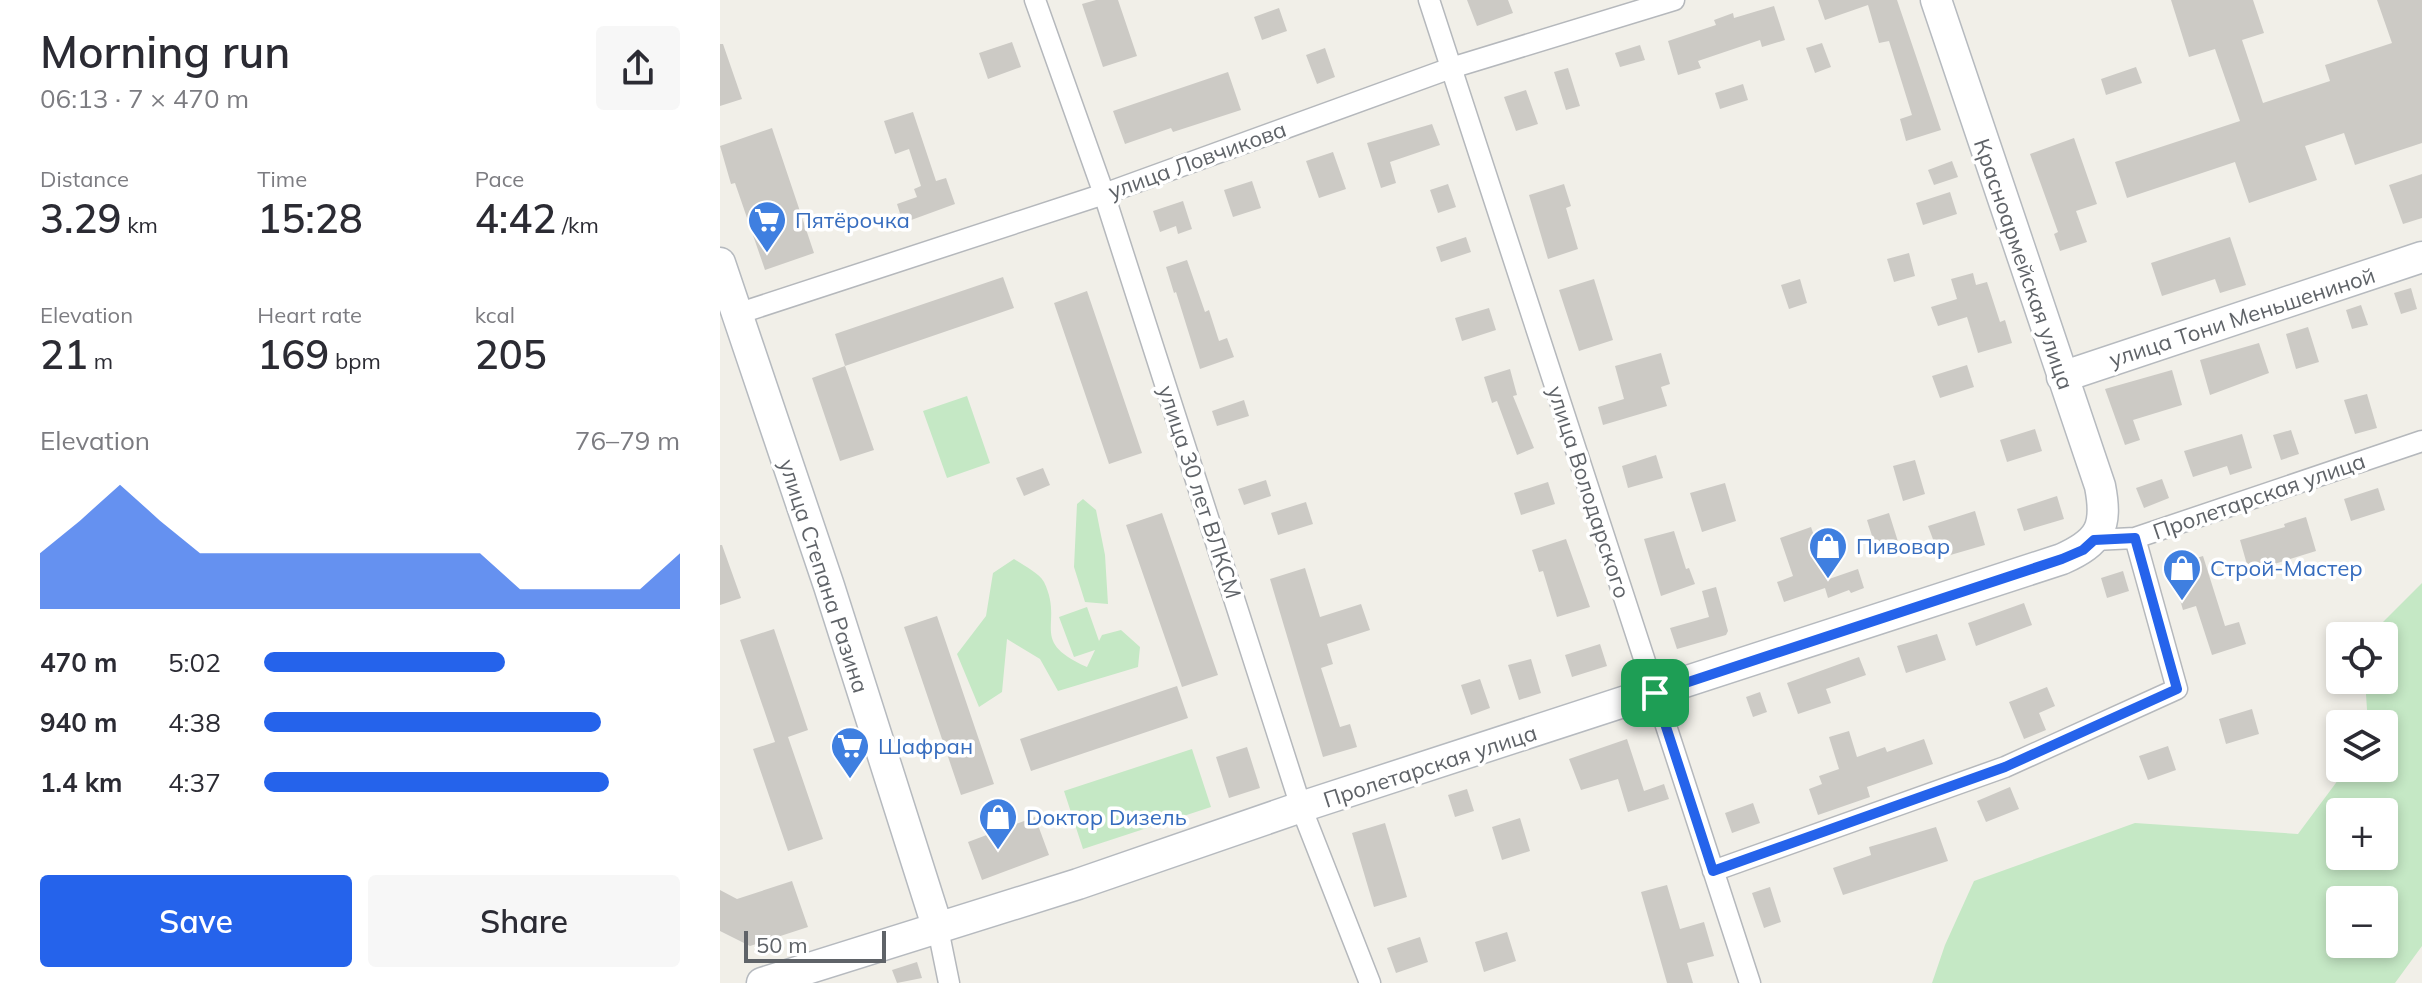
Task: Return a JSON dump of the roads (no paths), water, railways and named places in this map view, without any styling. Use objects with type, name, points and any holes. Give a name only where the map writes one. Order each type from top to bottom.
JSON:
[{"type":"street","name":"улица 30 лет ВЛКСМ","points":[[1035,0],[1104,194],[1301,807],[1370,983]]},
{"type":"street","name":"улица Володарского","points":[[1429,0],[1750,983]]},
{"type":"street","name":"улица Ловчикова","points":[[729,317],[1104,194],[1451,68],[1674,0]]},
{"type":"street","name":"Красноармейская улица","points":[[1936,0],[2100,486],[2104,517],[2097,534]]},
{"type":"street","name":"улица Тони Меньшениной","points":[[2062,377],[2422,257]]},
{"type":"street","name":"улица Степана Разина","points":[[720,263],[729,317],[829,586],[938,929],[949,983]]},
{"type":"street","name":"Пролетарская улица","points":[[762,983],[1078,884],[1301,807],[2062,559],[2083,550],[2097,534],[2135,538],[2422,441]]},
{"type":"street","points":[[1713,871],[2005,767],[2177,689],[2135,538]]},
{"type":"place","name":"Пятёрочка","points":[[767,254]]},
{"type":"place","name":"Пивовар","points":[[1828,580]]},
{"type":"place","name":"Строй-Мастер","points":[[2182,602]]},
{"type":"place","name":"Шафран","points":[[850,780]]},
{"type":"place","name":"Dоктор Dизель","points":[[998,851]]}]
